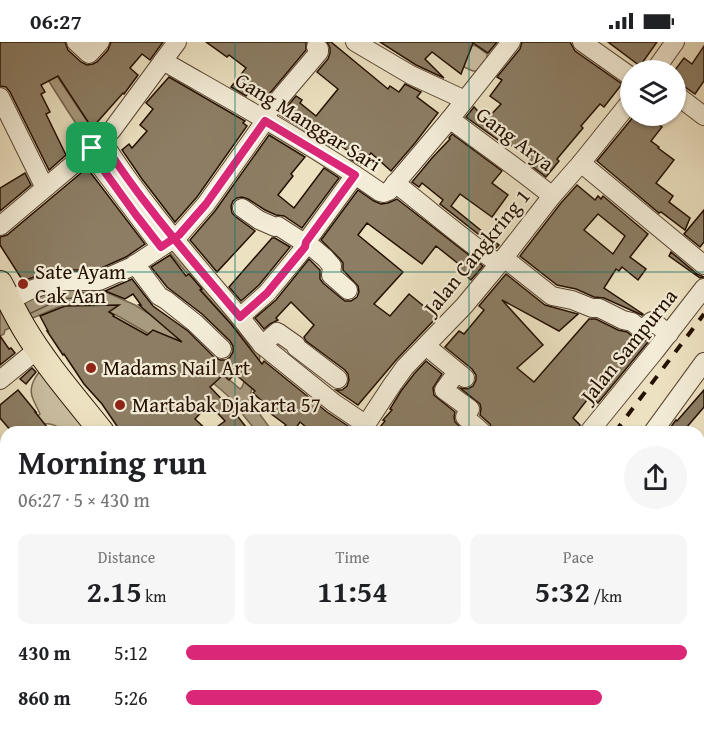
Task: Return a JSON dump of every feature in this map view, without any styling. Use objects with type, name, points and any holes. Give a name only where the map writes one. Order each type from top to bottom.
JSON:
[{"type":"main road","points":[[6,296],[38,350],[97,426]]},
{"type":"street","points":[[75,42],[89,54],[100,42]]},
{"type":"street","points":[[354,42],[411,75],[465,100]]},
{"type":"street","name":"Gang Manggar Sari","points":[[166,49],[264,120],[384,193],[450,119],[511,42]]},
{"type":"street","points":[[582,42],[620,69]]},
{"type":"street","points":[[662,60],[675,42]]},
{"type":"street","points":[[6,296],[65,281],[99,281],[135,264],[184,230],[206,204],[264,120],[319,52],[314,45]]},
{"type":"street","points":[[0,226],[96,145],[115,125],[166,49]]},
{"type":"street","points":[[0,97],[45,188]]},
{"type":"street","points":[[686,102],[704,116]]},
{"type":"street","name":"Jalan Cangkring 1","points":[[364,426],[405,367],[458,313],[502,261],[552,195],[582,163],[620,115]]},
{"type":"street","name":"Gang Arya","points":[[450,119],[552,195]]},
{"type":"street","points":[[96,145],[167,243],[240,317],[262,345],[361,426]]},
{"type":"street","points":[[582,163],[704,265]]},
{"type":"street","points":[[240,317],[267,293],[305,247],[355,175]]},
{"type":"street","points":[[395,183],[470,243],[502,261],[552,296],[599,308],[632,322],[642,330],[652,321],[669,334]]},
{"type":"street","points":[[242,208],[259,220],[275,227],[278,226],[306,243],[325,258],[332,266],[331,275],[348,290]]},
{"type":"street","points":[[135,264],[159,296],[195,323],[222,350]]},
{"type":"street","name":"Jalan Sampurna","points":[[594,426],[704,288]]},
{"type":"street","points":[[262,345],[277,332],[338,380]]},
{"type":"street","points":[[426,346],[461,375],[444,390],[470,409],[465,417],[475,426]]},
{"type":"street","points":[[0,380],[38,350]]},
{"type":"street","points":[[657,426],[704,362]]},
{"type":"shaded area","points":[[470,45],[476,46],[487,54],[487,59],[477,71],[464,67],[462,60]]},
{"type":"shaded area","points":[[41,370],[92,426],[56,426],[45,424],[35,418],[40,414],[32,395],[31,387]]},
{"type":"water","points":[[37,62],[51,67],[103,145],[260,354],[250,401],[269,426],[252,426],[227,395],[212,382],[149,334],[99,308],[87,304],[63,305],[5,330],[0,336],[0,311],[24,297],[53,288],[99,289],[151,315],[182,338],[240,389],[242,387],[251,361],[249,345],[175,260],[131,203]]},
{"type":"building","points":[[0,42],[65,42],[68,50],[87,65],[97,62],[108,50],[111,42],[163,42],[150,60],[142,54],[130,68],[138,75],[124,94],[92,128],[58,76],[41,85],[45,92],[41,94],[50,112],[46,114],[66,155],[49,170],[10,92],[6,87],[0,86]]},
{"type":"building","points":[[206,42],[306,42],[306,50],[265,99],[252,88],[246,96],[231,87],[246,68]]},
{"type":"building","points":[[327,42],[331,42],[388,89],[390,86],[399,92],[405,84],[421,92],[417,97],[438,113],[391,171],[371,153],[361,165],[350,159],[353,155],[336,142],[332,147],[280,115],[296,96],[302,100],[300,103],[316,116],[338,89],[317,72],[330,53]]},
{"type":"building","points":[[380,42],[497,42],[488,53],[473,43],[461,74],[432,52],[425,59],[444,78],[416,65]]},
{"type":"building","points":[[522,42],[570,42],[575,51],[620,83],[620,87],[604,107],[600,104],[581,126],[583,128],[557,159],[559,161],[546,177],[529,164],[531,161],[507,142],[505,145],[466,117],[474,107],[486,120],[501,104],[490,96],[502,80],[497,77],[520,49]]},
{"type":"building","points":[[608,42],[657,42],[644,60],[632,60]]},
{"type":"building","points":[[704,46],[704,81],[695,94],[686,88],[686,60],[682,60],[684,58],[692,64]]},
{"type":"building","points":[[169,77],[245,121],[243,123],[247,126],[197,197],[175,222],[122,150],[129,144],[132,148],[147,131],[140,125],[153,109],[146,103]]},
{"type":"building","points":[[626,126],[662,127],[651,141],[674,160],[656,183],[673,196],[669,202],[690,218],[685,230],[661,212],[659,213],[597,161]]},
{"type":"building","points":[[452,134],[502,171],[492,183],[508,195],[492,217],[460,194],[451,206],[499,245],[496,248],[440,204],[443,200],[422,183],[419,187],[412,182]]},
{"type":"building","points":[[269,135],[305,157],[278,195],[294,208],[324,168],[339,178],[302,228],[284,216],[265,210],[248,199],[242,197],[233,201],[232,213],[255,231],[217,272],[190,240],[215,211]]},
{"type":"building","points":[[87,168],[145,244],[126,257],[97,270],[63,270],[45,273],[23,281],[0,245],[0,237],[7,235]]},
{"type":"building","points":[[25,173],[31,185],[0,211],[0,188]]},
{"type":"building","points":[[577,185],[595,200],[598,196],[601,199],[603,196],[648,234],[630,257],[646,269],[638,280],[622,267],[619,271],[616,269],[604,288],[642,315],[604,298],[557,285],[520,256]],"holes":[[[598,214],[625,236],[613,254],[584,230]]]},
{"type":"building","points":[[358,190],[381,204],[397,199],[483,266],[471,280],[457,268],[460,265],[436,246],[422,264],[367,223],[358,235],[403,272],[374,304],[390,316],[409,294],[437,317],[358,405],[336,390],[342,390],[347,386],[348,374],[306,341],[304,337],[314,325],[291,302],[276,318],[278,320],[264,329],[255,318],[276,300],[309,259],[320,270],[320,279],[323,283],[341,298],[351,301],[357,297],[358,286],[343,270],[343,263],[340,259],[321,240]]},
{"type":"building","points":[[704,210],[704,242],[700,247],[684,234]]},
{"type":"building","points":[[272,238],[290,247],[259,285],[241,301],[229,287]]},
{"type":"building","points":[[671,252],[697,274],[704,277],[700,278],[669,256]]},
{"type":"building","points":[[170,255],[186,276],[189,274],[202,289],[200,290],[231,324],[262,364],[264,361],[348,426],[305,426],[300,422],[297,426],[285,426],[270,413],[270,408],[253,393],[255,391],[235,374],[229,380],[223,375],[210,387],[245,426],[218,426],[225,421],[209,404],[195,419],[203,426],[117,426],[63,355],[40,316],[65,306],[119,305],[109,312],[113,316],[147,335],[153,330],[182,342],[139,305],[141,305],[133,294],[125,299],[105,291],[132,279],[153,306],[188,331],[214,357],[226,360],[230,357],[233,346],[230,341],[202,314],[167,287],[151,267]]},
{"type":"building","points":[[506,274],[545,305],[578,314],[559,331],[502,300],[543,345],[517,368],[534,382],[589,319],[596,319],[627,332],[639,341],[645,341],[653,336],[598,403],[590,396],[573,418],[580,426],[491,426],[480,415],[480,404],[460,388],[468,389],[473,386],[476,375],[445,347],[459,331],[464,334],[484,310],[479,306]]},
{"type":"building","points":[[0,336],[9,349],[11,348],[15,353],[0,365]]},
{"type":"building","points":[[426,361],[442,374],[433,388],[434,395],[455,412],[455,422],[459,426],[381,426],[401,391]]},
{"type":"building","points":[[32,368],[36,372],[26,384],[20,379]]},
{"type":"building","points":[[18,390],[46,426],[7,426],[0,418],[0,405]]},
{"type":"building","points":[[704,390],[704,407],[688,426],[672,426]]},
{"type":"railway","points":[[620,426],[704,314]]},
{"type":"place","name":"Sate Ayam Cak Aan","points":[[23,284]]},
{"type":"place","name":"Madams Nail Art","points":[[91,368]]},
{"type":"place","name":"Martabak Djakarta 57","points":[[120,405]]},
{"type":"route","points":[[92,148],[89,150],[161,247],[174,238],[179,235],[195,218],[265,121],[355,175],[306,242],[305,247],[267,293],[240,317],[174,238],[140,195],[101,139],[92,148]]}]
